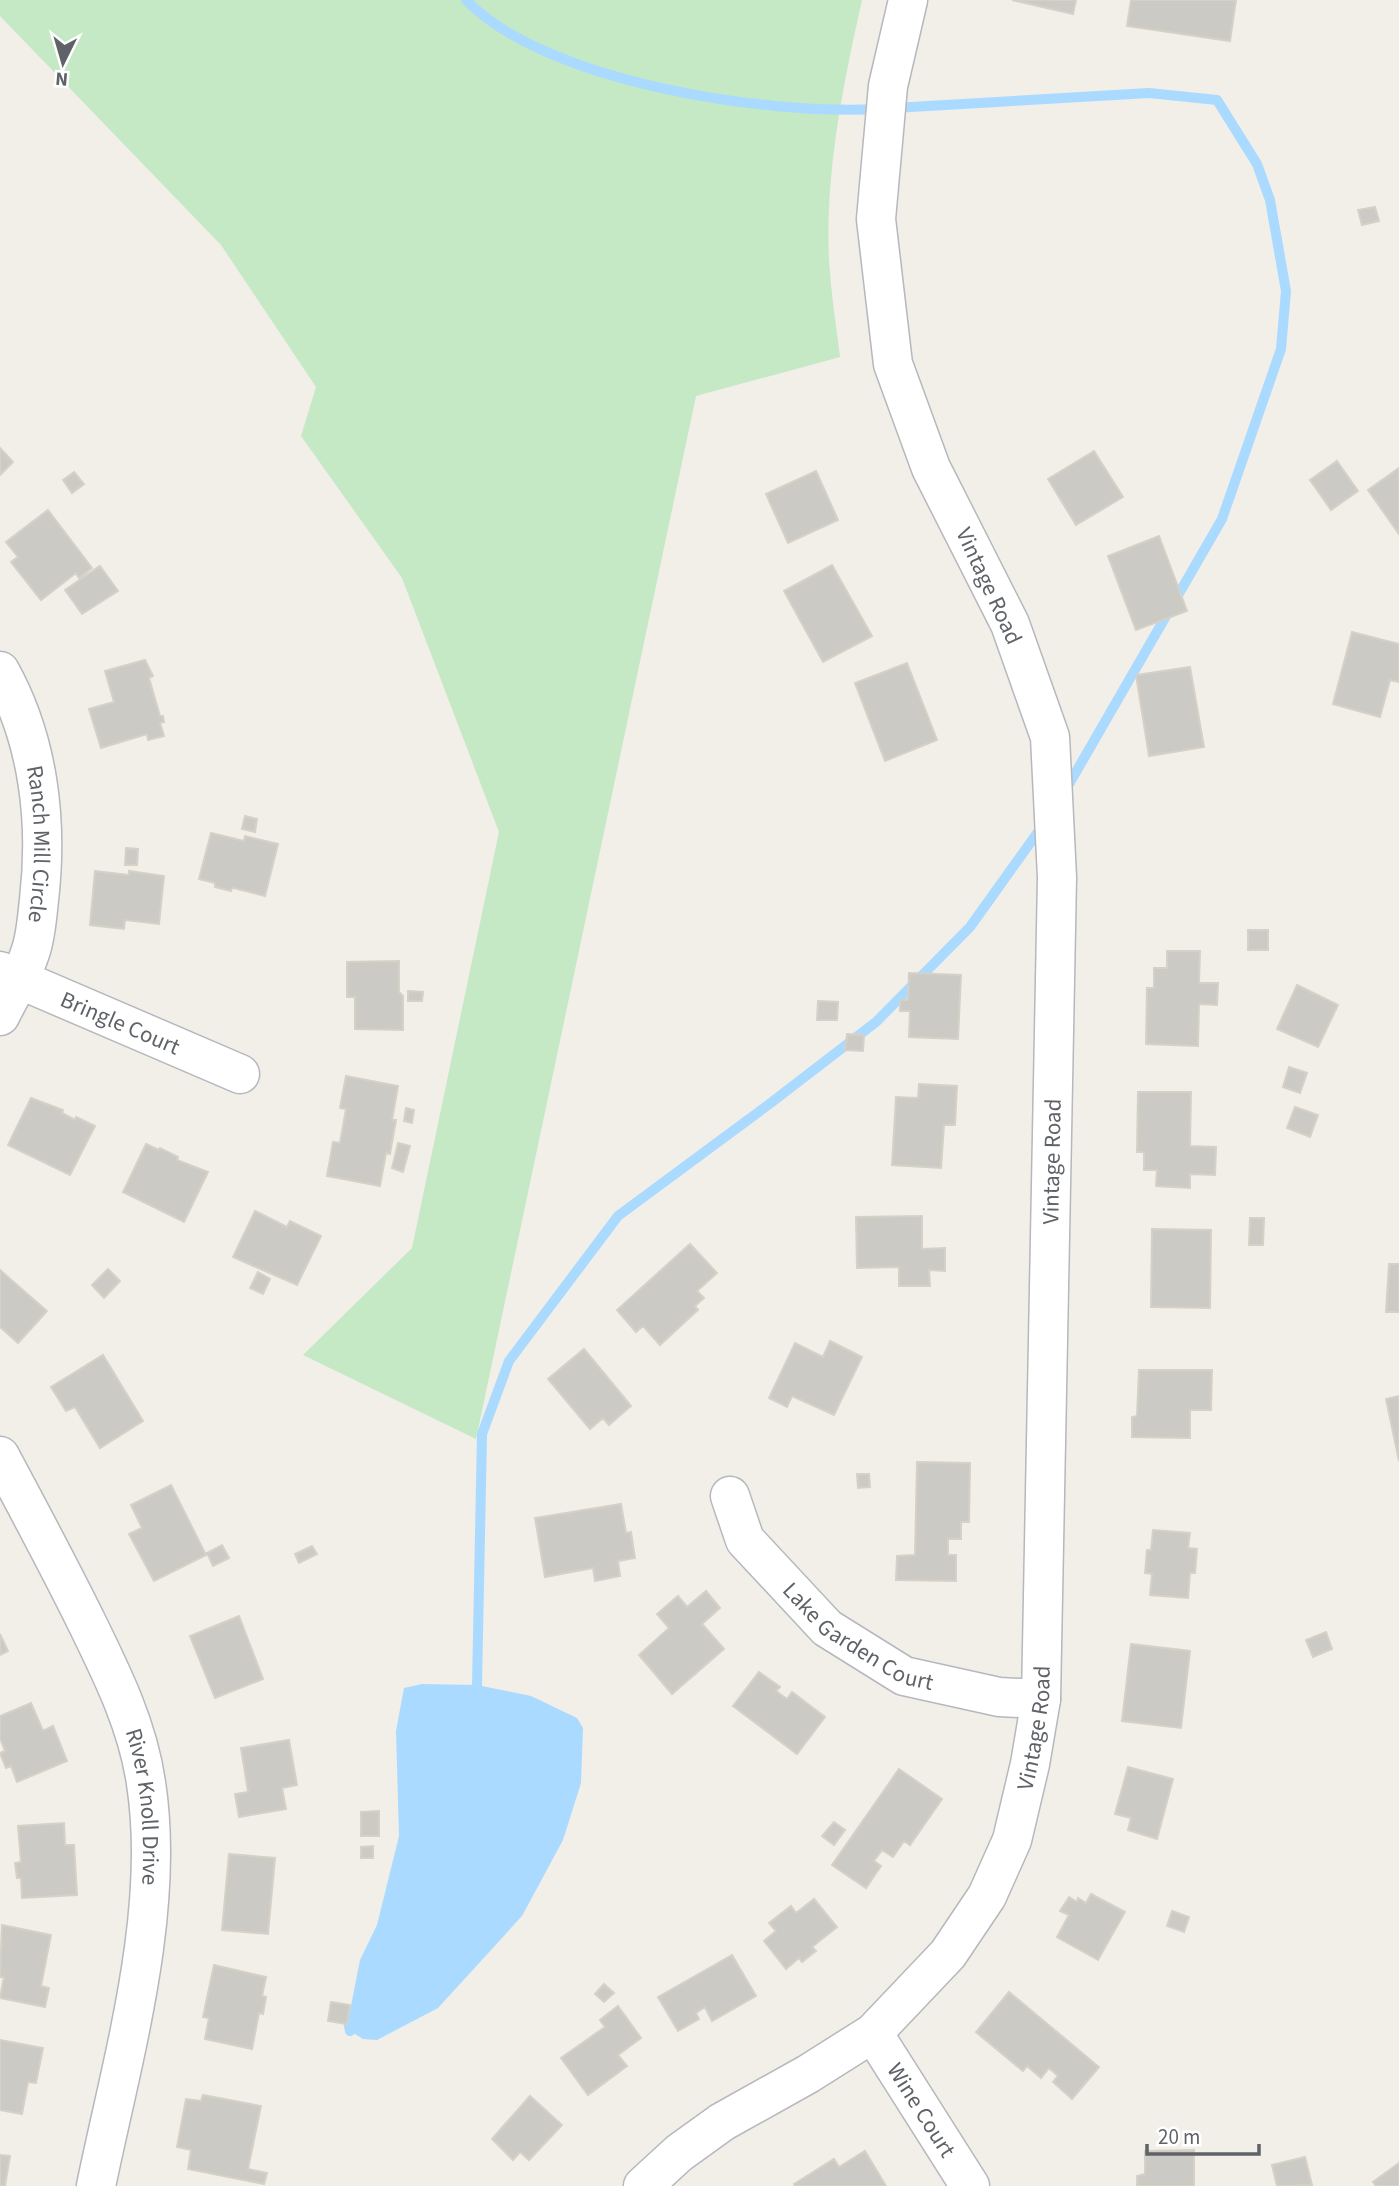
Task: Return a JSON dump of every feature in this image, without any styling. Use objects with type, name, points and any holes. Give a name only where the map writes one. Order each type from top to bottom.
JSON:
[{"type":"street","name":"Vintage Road","points":[[643,2186],[679,2153],[722,2122],[808,2074],[873,2033],[948,1954],[987,1896],[1012,1840],[1030,1764],[1041,1699],[1057,877],[1051,737],[1010,624],[931,468],[893,364],[876,219],[888,86],[908,0]]},
{"type":"street","name":"Ranch Mill Circle","points":[[0,671],[24,723],[36,770],[42,815],[42,874],[31,952],[9,975],[0,1016]]},
{"type":"street","name":"Bringle Court","points":[[9,975],[240,1074]]},
{"type":"street","name":"River Knoll Drive","points":[[0,1456],[64,1575],[118,1686],[135,1735],[146,1783],[151,1833],[151,1873],[145,1942],[96,2186]]},
{"type":"street","name":"Lake Garden Court","points":[[730,1496],[745,1540],[827,1628],[904,1676],[999,1697],[1041,1699]]},
{"type":"street","name":"Wine Court","points":[[873,2033],[970,2186]]},
{"type":"green space","points":[[0,0],[862,0],[842,97],[830,195],[829,261],[840,357],[696,396],[476,1439],[303,1355],[412,1248],[499,832],[402,578],[301,436],[316,387],[221,245],[0,16]]},
{"type":"water","points":[[422,1684],[477,1685],[531,1696],[577,1718],[583,1728],[581,1783],[563,1840],[522,1916],[438,2008],[377,2040],[363,2039],[350,2031],[348,2021],[360,1960],[377,1925],[399,1836],[396,1731],[404,1688]]},
{"type":"building","points":[[1012,0],[1076,0],[1073,14]]},
{"type":"building","points":[[1131,0],[1236,0],[1230,41],[1127,26]]},
{"type":"building","points":[[1375,207],[1379,221],[1362,225],[1358,210]]},
{"type":"building","points":[[0,448],[13,462],[0,475]]},
{"type":"building","points":[[1094,451],[1123,497],[1076,525],[1048,479]]},
{"type":"building","points":[[1337,461],[1358,491],[1331,510],[1310,480]]},
{"type":"building","points":[[1399,468],[1399,534],[1368,490]]},
{"type":"building","points":[[816,471],[838,520],[788,543],[766,494]]},
{"type":"building","points":[[74,472],[84,484],[72,493],[63,480]]},
{"type":"building","points":[[48,510],[92,568],[79,578],[76,573],[41,600],[11,562],[18,557],[6,542]]},
{"type":"building","points":[[1159,536],[1187,611],[1136,630],[1108,556]]},
{"type":"building","points":[[832,565],[872,636],[823,662],[784,591]]},
{"type":"building","points":[[100,566],[118,591],[82,614],[65,590]]},
{"type":"building","points":[[1352,632],[1399,644],[1399,682],[1390,680],[1380,717],[1333,704]]},
{"type":"building","points":[[145,660],[153,676],[149,678],[160,716],[163,716],[164,722],[160,723],[164,736],[148,740],[147,734],[101,748],[89,709],[114,702],[105,671]]},
{"type":"building","points":[[907,663],[937,740],[885,761],[855,683]]},
{"type":"building","points":[[1190,667],[1204,747],[1149,756],[1136,675]]},
{"type":"building","points":[[245,816],[257,819],[255,832],[242,829]]},
{"type":"building","points":[[211,833],[244,841],[245,836],[278,844],[265,896],[234,888],[231,891],[215,887],[215,883],[199,879]]},
{"type":"building","points":[[126,848],[138,849],[137,865],[125,865]]},
{"type":"building","points":[[95,871],[129,875],[129,871],[164,876],[159,924],[125,920],[124,929],[90,925]]},
{"type":"building","points":[[1248,930],[1268,930],[1268,950],[1248,950]]},
{"type":"building","points":[[1167,951],[1200,951],[1199,983],[1218,983],[1217,1005],[1199,1004],[1198,1046],[1146,1044],[1147,988],[1154,988],[1154,968],[1167,968]]},
{"type":"building","points":[[399,961],[403,1030],[355,1029],[355,997],[347,997],[347,962]]},
{"type":"building","points":[[909,973],[961,975],[958,1039],[909,1037],[910,1011],[900,1011],[900,1000],[908,1000]]},
{"type":"building","points":[[1297,985],[1338,1005],[1318,1047],[1277,1029]]},
{"type":"building","points":[[408,991],[423,992],[422,1001],[408,1001]]},
{"type":"building","points":[[818,1001],[838,1002],[837,1020],[817,1020]]},
{"type":"building","points":[[847,1034],[864,1035],[863,1051],[845,1050]]},
{"type":"building","points":[[1289,1067],[1307,1073],[1300,1093],[1283,1087]]},
{"type":"building","points":[[346,1076],[398,1086],[390,1154],[386,1153],[380,1186],[327,1176],[333,1142],[340,1143],[346,1109],[340,1108]]},
{"type":"building","points":[[919,1084],[957,1086],[955,1125],[944,1125],[941,1168],[892,1165],[896,1097],[918,1098]]},
{"type":"building","points":[[1138,1092],[1191,1092],[1190,1146],[1216,1147],[1215,1175],[1190,1174],[1190,1188],[1156,1186],[1157,1170],[1144,1170],[1144,1152],[1137,1152]]},
{"type":"building","points":[[31,1098],[63,1110],[62,1113],[75,1120],[76,1117],[95,1126],[70,1175],[8,1145]]},
{"type":"building","points":[[1295,1107],[1318,1115],[1310,1137],[1287,1128]]},
{"type":"building","points":[[406,1108],[414,1110],[412,1123],[404,1121]]},
{"type":"building","points":[[398,1143],[410,1146],[403,1172],[392,1168]]},
{"type":"building","points":[[146,1144],[159,1150],[160,1148],[178,1157],[177,1160],[208,1172],[184,1222],[123,1192]]},
{"type":"building","points":[[255,1211],[287,1227],[290,1221],[321,1236],[297,1285],[233,1257]]},
{"type":"building","points":[[922,1216],[922,1249],[945,1248],[945,1271],[929,1270],[930,1286],[899,1286],[899,1267],[857,1268],[856,1217]]},
{"type":"building","points":[[1250,1218],[1264,1218],[1263,1245],[1249,1245]]},
{"type":"building","points":[[1152,1229],[1211,1230],[1210,1308],[1151,1307]]},
{"type":"building","points":[[690,1244],[717,1273],[697,1291],[704,1298],[695,1306],[698,1310],[660,1345],[643,1326],[636,1332],[617,1310]]},
{"type":"building","points":[[1389,1264],[1399,1264],[1399,1312],[1386,1312]]},
{"type":"building","points":[[108,1269],[120,1281],[104,1298],[92,1285]]},
{"type":"building","points":[[0,1270],[47,1311],[18,1343],[0,1327]]},
{"type":"building","points":[[258,1272],[270,1279],[263,1294],[250,1288]]},
{"type":"building","points":[[830,1341],[862,1357],[834,1415],[792,1396],[787,1407],[769,1398],[795,1343],[823,1357]]},
{"type":"building","points":[[584,1349],[631,1406],[609,1425],[603,1418],[590,1429],[548,1379]]},
{"type":"building","points":[[103,1355],[143,1421],[100,1448],[75,1407],[66,1411],[51,1387]]},
{"type":"building","points":[[1139,1370],[1212,1370],[1211,1410],[1190,1410],[1190,1438],[1132,1437],[1132,1417],[1137,1416]]},
{"type":"building","points":[[1399,1396],[1399,1461],[1386,1399]]},
{"type":"building","points":[[917,1462],[970,1463],[969,1522],[961,1522],[961,1539],[948,1539],[948,1555],[956,1555],[956,1581],[896,1580],[897,1556],[915,1555]]},
{"type":"building","points":[[857,1474],[869,1474],[870,1487],[858,1488]]},
{"type":"building","points":[[171,1485],[206,1555],[154,1581],[129,1534],[142,1528],[131,1505]]},
{"type":"building","points":[[621,1504],[626,1533],[631,1532],[635,1558],[618,1561],[620,1576],[595,1581],[593,1568],[545,1577],[535,1518]]},
{"type":"building","points":[[1153,1530],[1190,1533],[1188,1548],[1197,1549],[1195,1573],[1190,1573],[1188,1598],[1150,1595],[1152,1574],[1145,1573],[1147,1550],[1151,1550]]},
{"type":"building","points":[[222,1545],[229,1558],[213,1566],[207,1553]]},
{"type":"building","points":[[312,1546],[317,1554],[299,1563],[295,1554]]},
{"type":"building","points":[[706,1591],[720,1608],[702,1624],[724,1649],[672,1694],[639,1655],[669,1628],[657,1614],[678,1596],[687,1607]]},
{"type":"building","points":[[239,1616],[263,1679],[215,1698],[190,1636]]},
{"type":"building","points":[[1326,1632],[1332,1649],[1313,1657],[1306,1640]]},
{"type":"building","points":[[0,1634],[8,1651],[0,1655]]},
{"type":"building","points":[[1131,1644],[1190,1651],[1181,1728],[1122,1721]]},
{"type":"building","points":[[759,1672],[780,1687],[776,1691],[787,1699],[792,1692],[825,1717],[797,1754],[733,1706]]},
{"type":"building","points":[[31,1703],[43,1731],[53,1726],[67,1761],[17,1782],[11,1766],[6,1768],[0,1753],[5,1751],[0,1738],[0,1716]]},
{"type":"building","points":[[289,1740],[297,1785],[282,1788],[286,1809],[239,1817],[235,1794],[248,1792],[241,1748]]},
{"type":"building","points":[[1128,1767],[1173,1779],[1157,1839],[1128,1830],[1131,1818],[1115,1814]]},
{"type":"building","points":[[899,1769],[942,1799],[910,1845],[904,1841],[893,1857],[882,1850],[874,1861],[881,1866],[866,1888],[832,1865]]},
{"type":"building","points":[[379,1811],[379,1836],[361,1836],[361,1812]]},
{"type":"building","points":[[834,1822],[845,1830],[834,1845],[822,1836]]},
{"type":"building","points":[[64,1823],[65,1845],[74,1845],[77,1895],[22,1898],[21,1878],[17,1878],[15,1863],[21,1862],[18,1826]]},
{"type":"building","points":[[373,1846],[373,1858],[361,1858],[361,1847]]},
{"type":"building","points":[[229,1854],[275,1858],[268,1934],[222,1930]]},
{"type":"building","points":[[1091,1894],[1125,1912],[1098,1960],[1057,1937],[1069,1915],[1060,1911],[1069,1897],[1086,1903]]},
{"type":"building","points":[[814,1899],[837,1927],[812,1947],[816,1951],[802,1962],[799,1958],[786,1969],[764,1941],[776,1931],[769,1923],[791,1906],[796,1913]]},
{"type":"building","points":[[1172,1911],[1189,1917],[1184,1932],[1167,1926]]},
{"type":"building","points":[[2,1925],[51,1935],[41,1986],[49,1988],[45,2007],[0,1998],[4,1977],[0,1977]]},
{"type":"building","points":[[732,1955],[756,1996],[712,2021],[705,2007],[696,2013],[699,2019],[678,2031],[658,1997]]},
{"type":"building","points":[[214,1965],[266,1977],[262,1996],[266,1997],[263,2014],[259,2013],[252,2049],[205,2039],[209,2018],[203,2017]]},
{"type":"building","points":[[604,1984],[614,1993],[604,2002],[595,1994]]},
{"type":"building","points":[[1009,1992],[1099,2067],[1072,2099],[1053,2082],[1058,2076],[1049,2068],[1041,2078],[1027,2066],[1023,2071],[976,2032]]},
{"type":"building","points":[[331,2002],[350,2005],[347,2024],[328,2021]]},
{"type":"building","points":[[618,2006],[641,2038],[618,2055],[627,2066],[588,2095],[561,2058],[605,2027],[600,2020]]},
{"type":"building","points":[[0,2040],[43,2048],[36,2083],[28,2082],[22,2114],[0,2110]]},
{"type":"building","points":[[203,2095],[261,2106],[248,2169],[267,2173],[264,2184],[188,2169],[191,2150],[177,2147],[186,2099],[201,2101]]},
{"type":"building","points":[[530,2096],[562,2125],[529,2160],[520,2152],[513,2160],[492,2139]]},
{"type":"building","points":[[1194,2150],[1194,2186],[1137,2186],[1137,2176],[1145,2174],[1145,2151]]},
{"type":"building","points":[[865,2151],[886,2186],[794,2184],[834,2159],[839,2167]]},
{"type":"building","points":[[0,2155],[10,2156],[5,2186],[0,2186]]},
{"type":"building","points":[[1305,2157],[1312,2185],[1277,2186],[1272,2165]]},
{"type":"building","points":[[1399,2163],[1399,2186],[1376,2186],[1373,2182]]},
{"type":"waterway","points":[[466,0],[502,29],[549,53],[602,73],[660,88],[720,99],[778,106],[878,109]]},
{"type":"waterway","points":[[894,108],[1149,93],[1217,100],[1257,164],[1270,200],[1286,291],[1281,349],[1222,519],[1065,791]]},
{"type":"waterway","points":[[473,1696],[477,1685],[482,1434],[509,1361],[618,1216],[876,1022],[970,927],[1043,825]]},
{"type":"waterway","points":[[348,2021],[350,2031]]}]
